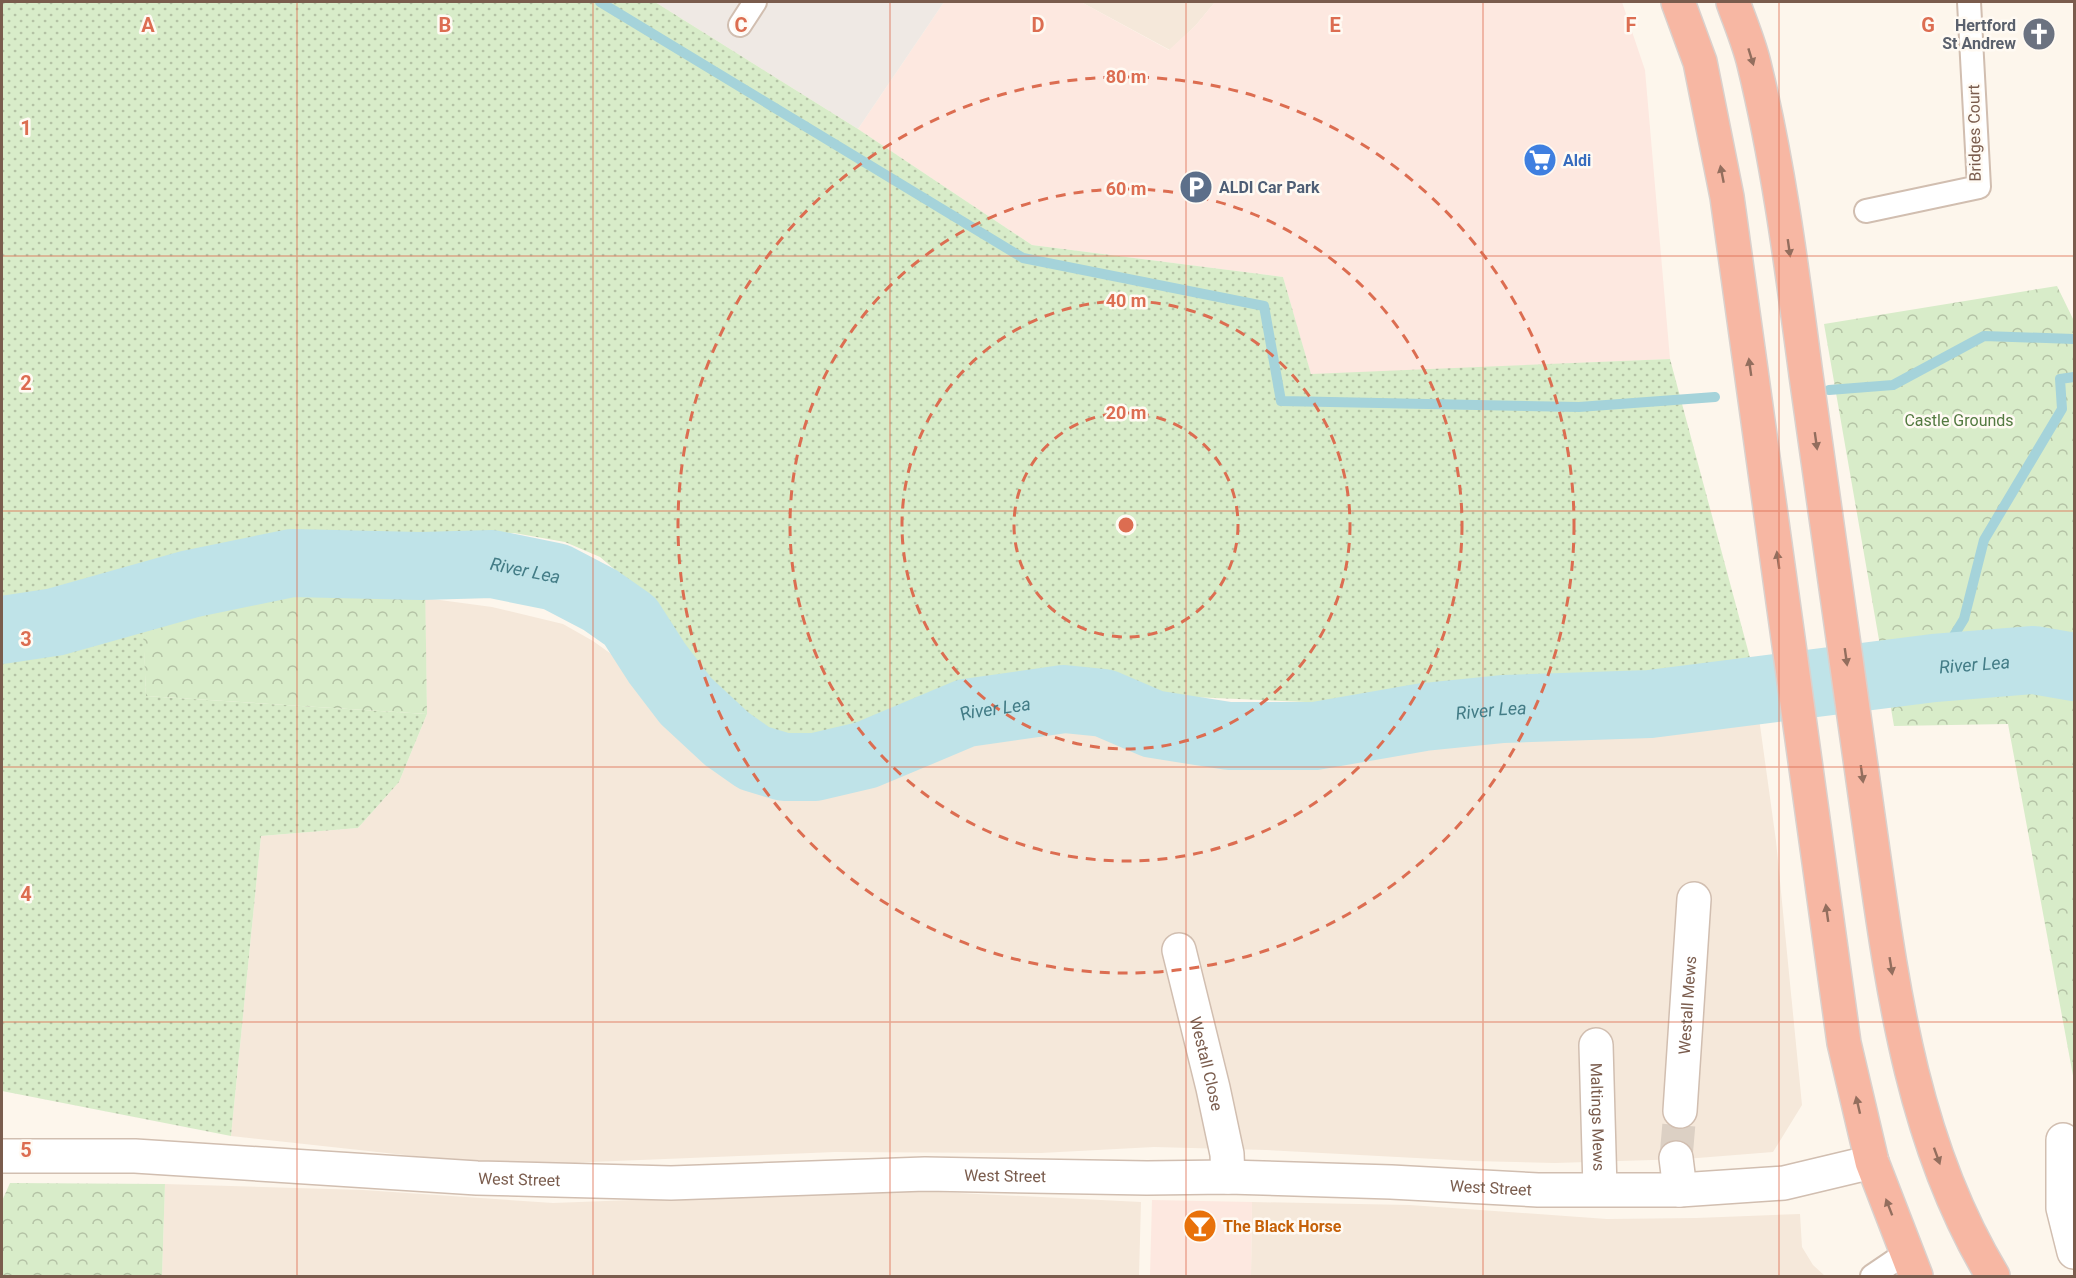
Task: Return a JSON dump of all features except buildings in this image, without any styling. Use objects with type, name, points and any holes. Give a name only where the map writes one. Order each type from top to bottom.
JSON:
[{"type":"highway","points":[[1678,2],[1700,62],[1726,197],[1844,1043],[1872,1162],[1911,1265]]},
{"type":"highway","points":[[1733,2],[1753,61],[1781,195],[1879,894],[1904,1046],[1929,1134],[1948,1187],[1971,1240],[1993,1276]]},
{"type":"street","name":"Westall Mews","points":[[1680,1111],[1694,899]]},
{"type":"street","name":"Westall Close","points":[[1179,951],[1213,1088],[1227,1154],[1228,1177]]},
{"type":"street","name":"Maltings Mews","points":[[1596,1045],[1600,1189]]},
{"type":"street","points":[[2062,1140],[2063,1208],[2074,1251]]},
{"type":"street","name":"West Street","points":[[2,1156],[135,1156],[477,1178],[671,1183],[925,1174],[1147,1178],[1228,1177],[1391,1182],[1538,1190],[1600,1189],[1678,1174],[1784,1184],[1872,1162]]},
{"type":"lane","points":[[740,25],[755,2]]},
{"type":"lane","name":"Bridges Court","points":[[1866,211],[1979,187],[1969,2]]},
{"type":"lane","points":[[1872,1276],[1911,1265]]},
{"type":"shaded area","points":[[655,2],[944,2],[858,129]]},
{"type":"shaded area","name":"ALDI Car Park","points":[[944,2],[1081,2],[1169,50],[1196,25],[1215,2],[1622,2],[1645,70],[1670,359],[1311,375],[1283,277],[1032,245],[858,129]]},
{"type":"shaded area","points":[[1081,2],[1215,2],[1196,25],[1170,50]]},
{"type":"shaded area","points":[[425,598],[492,607],[563,624],[593,641],[635,671],[671,703],[714,754],[751,784],[778,795],[810,792],[919,755],[1000,736],[1074,728],[1106,734],[1142,751],[1257,768],[1308,768],[1423,743],[1500,734],[1666,732],[1719,716],[1759,718],[1776,841],[1802,1105],[1773,1152],[1685,1159],[1555,1163],[1154,1147],[1041,1153],[835,1152],[514,1167],[231,1136],[261,836],[358,828],[399,782],[427,714]]},
{"type":"shaded area","points":[[165,1184],[363,1190],[553,1203],[897,1190],[1141,1202],[1139,1276],[162,1276]]},
{"type":"shaded area","name":"The Black Horse","points":[[1152,1200],[1252,1202],[1251,1276],[1150,1276]]},
{"type":"shaded area","points":[[1252,1202],[1410,1205],[1607,1219],[1800,1214],[1802,1247],[1813,1265],[1825,1276],[1251,1276]]},
{"type":"green space","points":[[2,2],[655,2],[858,129],[1032,245],[1283,277],[1311,374],[1670,359],[1753,669],[1633,681],[1483,680],[1418,685],[1329,703],[1169,696],[1102,676],[1056,671],[922,699],[863,728],[826,740],[789,743],[746,723],[723,707],[687,666],[654,613],[627,580],[600,557],[565,542],[514,533],[470,535],[425,575],[393,579],[142,584],[146,696],[427,714],[399,782],[358,828],[261,836],[231,1136],[2,1091]]},
{"type":"green space","name":"Castle Grounds","points":[[2057,286],[2074,321],[2074,1081],[2008,724],[1894,726],[1824,324]]},
{"type":"green space","points":[[425,575],[427,714],[146,696],[141,584],[393,579]]},
{"type":"green space","points":[[10,1183],[165,1184],[162,1276],[2,1276],[2,1201]]},
{"type":"waterway","points":[[600,2],[1023,258],[1264,306],[1281,401],[1579,407],[1715,397]]},
{"type":"waterway","points":[[1829,390],[1893,385],[1984,336],[2074,339]]},
{"type":"waterway","points":[[1934,668],[1964,619],[1984,540],[2062,409],[2060,379],[2074,377]]},
{"type":"waterway","name":"River Lea","points":[[2,630],[55,622],[190,584],[292,563],[420,566],[492,564],[556,577],[600,600],[630,621],[657,663],[686,701],[727,739],[754,758],[784,767],[815,767],[866,755],[966,713],[1064,699],[1104,703],[1153,724],[1229,736],[1315,736],[1424,717],[1503,709],[1650,704],[1934,668],[2034,660],[2074,667]]},
{"type":"tunnel","points":[[1676,1158],[1680,1111]]},
{"type":"place","name":"Hertford St Andrew","points":[[2039,34]]},
{"type":"place","name":"Aldi","points":[[1540,160]]},
{"type":"place","name":"ALDI Car Park","points":[[1196,187]]},
{"type":"place","name":"The Black Horse","points":[[1200,1226]]}]
